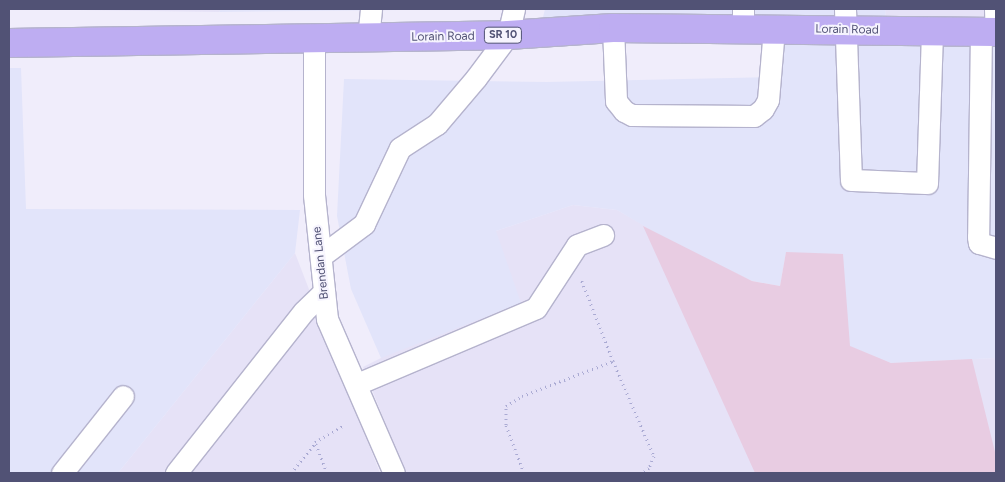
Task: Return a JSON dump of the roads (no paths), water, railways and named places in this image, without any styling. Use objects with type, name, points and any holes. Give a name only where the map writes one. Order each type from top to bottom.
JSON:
[{"type":"main road","name":"Lorain Road","points":[[9,43],[314,40],[508,35],[743,18],[774,28],[846,19],[932,31],[991,24]]},
{"type":"street","points":[[368,38],[371,9]]},
{"type":"street","points":[[321,256],[364,224],[400,148],[436,124],[508,35],[514,9]]},
{"type":"street","points":[[846,19],[851,180],[927,183],[932,31]]},
{"type":"street","points":[[991,24],[978,237],[979,243],[996,248]]},
{"type":"street","points":[[613,28],[616,101],[624,111],[632,115],[754,116],[763,109],[768,100],[774,28]]},
{"type":"street","name":"Brendan Lane","points":[[314,40],[314,195],[328,319],[394,473]]},
{"type":"street","points":[[357,384],[536,308],[577,245],[603,235]]},
{"type":"street","points":[[176,473],[304,310],[324,292]]},
{"type":"street","points":[[62,473],[123,396]]}]
